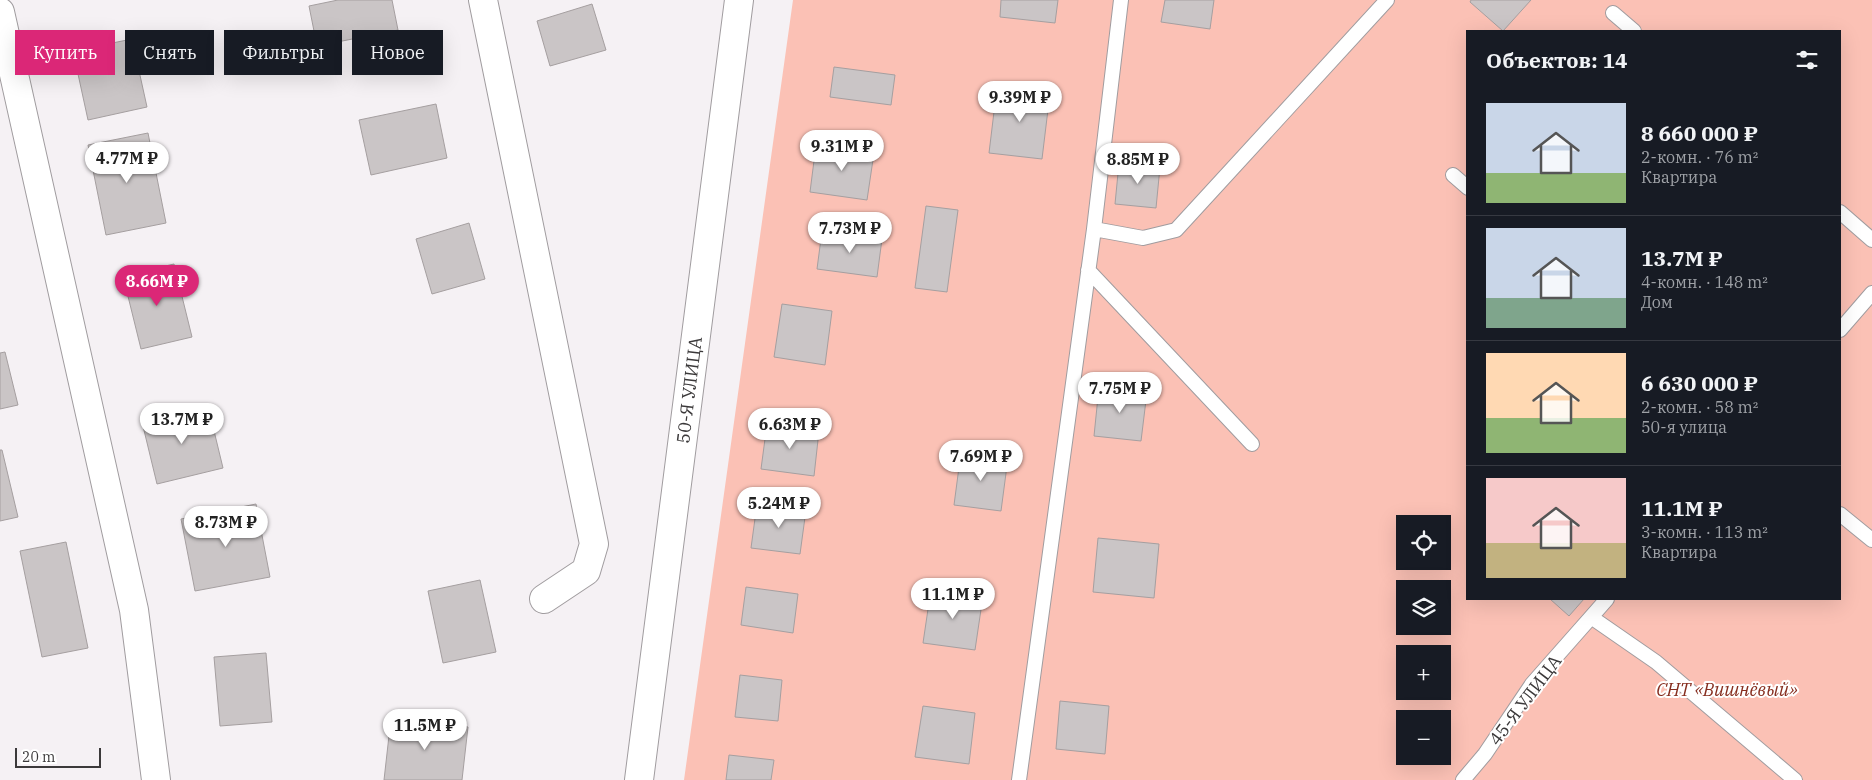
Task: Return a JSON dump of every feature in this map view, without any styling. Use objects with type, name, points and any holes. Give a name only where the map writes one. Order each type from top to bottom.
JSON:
[{"type":"street","points":[[483,0],[594,544],[586,571],[544,599]]},
{"type":"street","name":"50-Я УЛИЦА","points":[[639,780],[739,0]]},
{"type":"street","points":[[0,12],[134,610],[156,780]]},
{"type":"lane","points":[[1019,780],[1094,229],[1121,0]]},
{"type":"lane","points":[[1094,229],[1143,238],[1176,230],[1387,0]]},
{"type":"lane","points":[[1613,13],[1633,30]]},
{"type":"lane","points":[[1453,175],[1466,186]]},
{"type":"lane","points":[[1841,213],[1872,240]]},
{"type":"lane","points":[[1088,270],[1252,444]]},
{"type":"lane","points":[[1841,329],[1872,293]]},
{"type":"lane","points":[[1841,515],[1872,540]]},
{"type":"lane","name":"45-Я УЛИЦА","points":[[1463,780],[1485,754],[1532,684],[1606,600]]},
{"type":"lane","points":[[1591,617],[1656,662],[1795,780]]},
{"type":"green space","name":"СНТ «Вишнёвый»","points":[[793,0],[1872,0],[1872,780],[684,780]]},
{"type":"building","points":[[338,0],[392,0],[398,30],[352,30],[352,39],[342,41],[342,30],[314,30],[309,6]]},
{"type":"building","points":[[1001,0],[1058,0],[1055,23],[1000,17]]},
{"type":"building","points":[[1165,0],[1214,0],[1210,29],[1161,22]]},
{"type":"building","points":[[1471,0],[1531,0],[1504,30],[1470,2]]},
{"type":"building","points":[[592,4],[606,50],[550,66],[537,21]]},
{"type":"building","points":[[125,40],[125,75],[140,75],[147,107],[88,120],[78,75],[115,75],[115,42]]},
{"type":"building","points":[[834,67],[895,75],[891,105],[830,97]]},
{"type":"building","points":[[997,87],[1050,93],[1042,159],[989,153]]},
{"type":"building","points":[[436,104],[447,158],[371,175],[359,120]]},
{"type":"building","points":[[148,133],[166,223],[106,235],[88,145]]},
{"type":"building","points":[[816,145],[874,153],[867,200],[810,192]]},
{"type":"building","points":[[1119,163],[1160,167],[1156,208],[1115,204]]},
{"type":"building","points":[[926,206],[958,210],[947,292],[915,288]]},
{"type":"building","points":[[469,223],[485,279],[432,294],[416,239]]},
{"type":"building","points":[[822,231],[882,239],[877,277],[817,269]]},
{"type":"building","points":[[174,264],[192,337],[141,349],[123,276]]},
{"type":"building","points":[[782,304],[832,311],[825,365],[774,357]]},
{"type":"building","points":[[5,352],[18,405],[0,409],[0,353]]},
{"type":"building","points":[[1099,387],[1147,392],[1141,441],[1094,436]]},
{"type":"building","points":[[208,406],[223,468],[157,484],[142,422]]},
{"type":"building","points":[[767,424],[819,431],[814,476],[761,469]]},
{"type":"building","points":[[0,450],[2,450],[18,517],[0,521]]},
{"type":"building","points":[[961,452],[1008,458],[1001,511],[954,505]]},
{"type":"building","points":[[256,504],[270,577],[195,591],[181,519]]},
{"type":"building","points":[[757,504],[806,510],[800,554],[751,548]]},
{"type":"building","points":[[1098,538],[1159,544],[1154,598],[1093,592]]},
{"type":"building","points":[[66,542],[88,648],[42,657],[20,551]]},
{"type":"building","points":[[480,580],[496,652],[443,663],[428,591]]},
{"type":"building","points":[[746,587],[798,594],[793,633],[741,625]]},
{"type":"building","points":[[931,589],[983,596],[975,650],[923,643]]},
{"type":"building","points":[[1551,600],[1583,600],[1569,616]]},
{"type":"building","points":[[266,653],[272,722],[220,726],[214,657]]},
{"type":"building","points":[[740,675],[782,680],[778,721],[735,717]]},
{"type":"building","points":[[1060,701],[1109,706],[1105,754],[1056,749]]},
{"type":"building","points":[[923,706],[975,713],[969,764],[915,757]]},
{"type":"building","points":[[391,718],[468,727],[462,780],[384,780]]},
{"type":"building","points":[[729,755],[774,760],[771,780],[726,780]]}]
